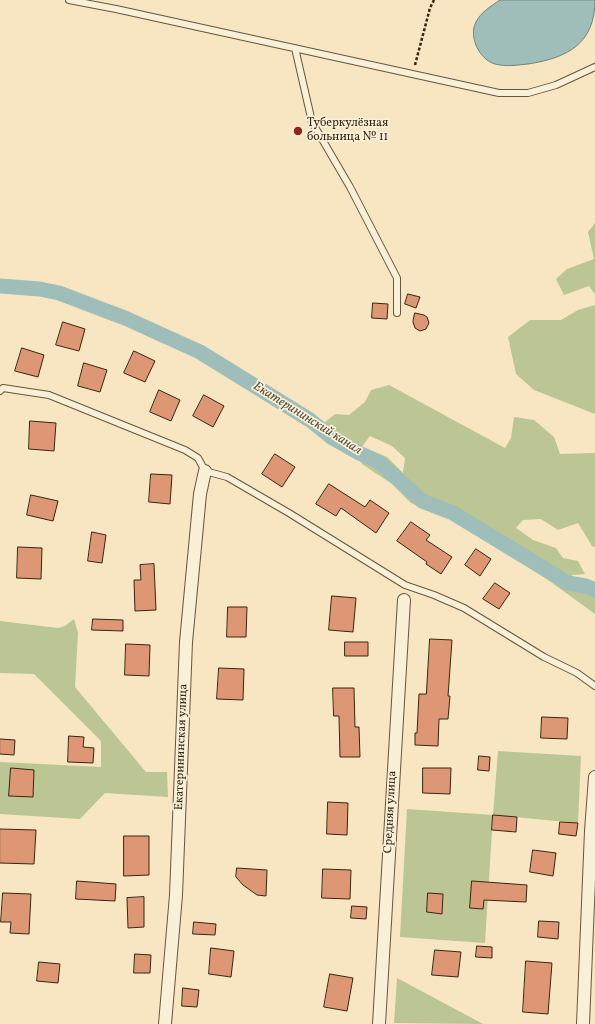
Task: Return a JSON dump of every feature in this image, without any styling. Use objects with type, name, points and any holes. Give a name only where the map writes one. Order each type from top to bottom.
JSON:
[{"type":"street","name":"Екатерининская улица","points":[[165,1024],[176,895],[186,642],[200,494],[205,471]]},
{"type":"street","name":"Средняя улица","points":[[379,1024],[404,600]]},
{"type":"street","points":[[583,1024],[591,831],[595,777]]},
{"type":"lane","points":[[69,0],[500,93],[528,92],[556,85],[595,67]]},
{"type":"lane","points":[[295,48],[312,122],[350,187],[397,278],[397,313]]},
{"type":"lane","points":[[0,391],[3,388],[49,395],[185,450],[198,458],[205,471],[227,477],[289,513],[405,586],[434,595],[464,608],[544,657],[577,673],[595,686]]},
{"type":"path","points":[[413,74],[430,8],[434,0]]},
{"type":"green space","points":[[595,223],[595,294],[589,286],[564,295],[556,279],[567,269],[594,259],[588,232]]},
{"type":"green space","points":[[595,305],[595,414],[534,390],[516,374],[508,337],[530,320],[561,320],[578,310]]},
{"type":"green space","points":[[389,385],[505,448],[511,438],[514,417],[534,420],[554,437],[560,454],[595,453],[595,547],[592,546],[578,523],[558,530],[541,519],[523,520],[516,528],[533,540],[556,548],[563,558],[578,561],[585,574],[571,575],[595,589],[595,614],[537,572],[450,519],[411,503],[392,484],[362,464],[359,453],[369,450],[387,457],[403,473],[405,458],[392,446],[370,436],[361,448],[353,447],[342,438],[329,432],[325,422],[335,414],[349,415],[365,402],[371,390]]},
{"type":"green space","points":[[74,619],[78,633],[75,687],[146,772],[167,772],[168,797],[105,793],[80,819],[0,814],[0,762],[101,767],[101,741],[34,674],[0,673],[0,621],[58,628],[65,626]]},
{"type":"green space","points":[[498,751],[581,756],[578,823],[493,815]]},
{"type":"green space","points":[[407,809],[493,815],[485,943],[400,937]]},
{"type":"green space","points":[[397,978],[483,1024],[394,1023]]},
{"type":"water","points":[[500,0],[595,0],[594,15],[590,28],[584,38],[566,53],[555,58],[528,64],[508,66],[499,65],[490,62],[480,53],[473,34],[476,22],[481,15]]},
{"type":"building","points":[[408,294],[420,297],[416,308],[405,304]]},
{"type":"building","points":[[373,303],[388,304],[387,319],[372,318]]},
{"type":"building","points":[[415,313],[427,317],[429,323],[426,329],[420,331],[415,328],[413,322]]},
{"type":"building","points":[[63,322],[85,329],[79,351],[56,345]]},
{"type":"building","points":[[22,348],[44,355],[38,377],[15,371]]},
{"type":"building","points":[[134,351],[155,361],[145,382],[124,373]]},
{"type":"building","points":[[84,363],[107,370],[100,392],[78,386]]},
{"type":"building","points":[[159,390],[180,400],[171,421],[150,412]]},
{"type":"building","points":[[204,395],[224,406],[213,427],[193,416]]},
{"type":"building","points":[[30,421],[56,423],[54,451],[29,449]]},
{"type":"building","points":[[275,454],[295,467],[282,487],[262,474]]},
{"type":"building","points":[[151,474],[172,475],[170,504],[149,502]]},
{"type":"building","points":[[329,484],[365,507],[370,500],[389,513],[376,533],[341,508],[336,516],[316,504]]},
{"type":"building","points":[[31,495],[58,501],[53,521],[27,515]]},
{"type":"building","points":[[411,522],[430,535],[426,540],[452,557],[441,574],[426,564],[427,562],[397,541]]},
{"type":"building","points":[[92,532],[106,535],[102,563],[88,561]]},
{"type":"building","points":[[18,547],[42,548],[41,579],[17,578]]},
{"type":"building","points":[[476,549],[491,559],[480,576],[465,565]]},
{"type":"building","points":[[154,564],[156,610],[135,611],[134,580],[141,580],[140,565]]},
{"type":"building","points":[[495,583],[510,593],[499,609],[483,599]]},
{"type":"building","points":[[332,596],[356,598],[353,632],[329,630]]},
{"type":"building","points":[[228,607],[247,607],[246,637],[227,637]]},
{"type":"building","points":[[93,619],[123,620],[123,631],[92,630]]},
{"type":"building","points":[[430,639],[452,640],[448,719],[439,719],[438,746],[415,745],[419,694],[426,694]]},
{"type":"building","points":[[345,642],[368,642],[368,656],[345,656]]},
{"type":"building","points":[[126,644],[150,645],[149,676],[125,675]]},
{"type":"building","points":[[219,668],[244,669],[243,700],[217,699]]},
{"type":"building","points":[[333,688],[354,688],[355,727],[359,727],[360,757],[340,757],[339,716],[334,716]]},
{"type":"building","points":[[542,717],[568,718],[567,739],[541,738]]},
{"type":"building","points":[[69,736],[84,737],[83,747],[94,748],[93,763],[68,762]]},
{"type":"building","points":[[0,739],[15,740],[14,755],[0,754]]},
{"type":"building","points":[[479,756],[490,757],[489,771],[478,770]]},
{"type":"building","points":[[11,768],[34,770],[33,797],[9,796]]},
{"type":"building","points":[[423,768],[451,768],[450,794],[423,793]]},
{"type":"building","points":[[328,802],[348,803],[347,835],[327,834]]},
{"type":"building","points":[[493,815],[517,817],[516,832],[492,830]]},
{"type":"building","points":[[560,822],[578,823],[576,836],[559,834]]},
{"type":"building","points":[[0,829],[36,830],[34,864],[0,863]]},
{"type":"building","points":[[124,836],[149,836],[149,875],[124,876]]},
{"type":"building","points":[[533,850],[556,853],[553,876],[530,872]]},
{"type":"building","points":[[237,868],[267,870],[266,896],[257,895],[243,885],[236,877]]},
{"type":"building","points":[[323,869],[351,870],[350,899],[322,898]]},
{"type":"building","points":[[77,881],[116,884],[115,901],[76,899]]},
{"type":"building","points":[[472,881],[527,885],[526,902],[484,900],[483,909],[470,908]]},
{"type":"building","points":[[3,893],[31,894],[29,934],[10,933],[11,922],[1,922]]},
{"type":"building","points":[[428,893],[443,894],[442,914],[427,912]]},
{"type":"building","points":[[144,897],[144,927],[128,928],[127,898]]},
{"type":"building","points":[[352,906],[367,907],[366,919],[351,918]]},
{"type":"building","points":[[539,921],[559,922],[558,939],[538,937]]},
{"type":"building","points":[[194,922],[216,924],[215,935],[193,934]]},
{"type":"building","points":[[477,946],[492,947],[492,958],[476,957]]},
{"type":"building","points":[[211,948],[234,951],[231,977],[209,974]]},
{"type":"building","points":[[435,950],[461,952],[458,977],[432,975]]},
{"type":"building","points":[[135,954],[151,955],[150,973],[134,973]]},
{"type":"building","points":[[526,961],[552,963],[548,1014],[523,1012]]},
{"type":"building","points":[[39,962],[60,964],[58,983],[37,981]]},
{"type":"building","points":[[330,974],[353,978],[347,1011],[324,1007]]},
{"type":"building","points":[[183,988],[199,990],[197,1007],[182,1006]]},
{"type":"waterway","name":"Екатерининский канал","points":[[0,286],[40,289],[59,293],[125,318],[200,352],[310,420],[331,437],[359,453],[379,462],[422,501],[453,513],[568,583],[586,586],[595,590]]},
{"type":"place","name":"Туберкулёзная больница № 11","points":[[298,131]]}]
